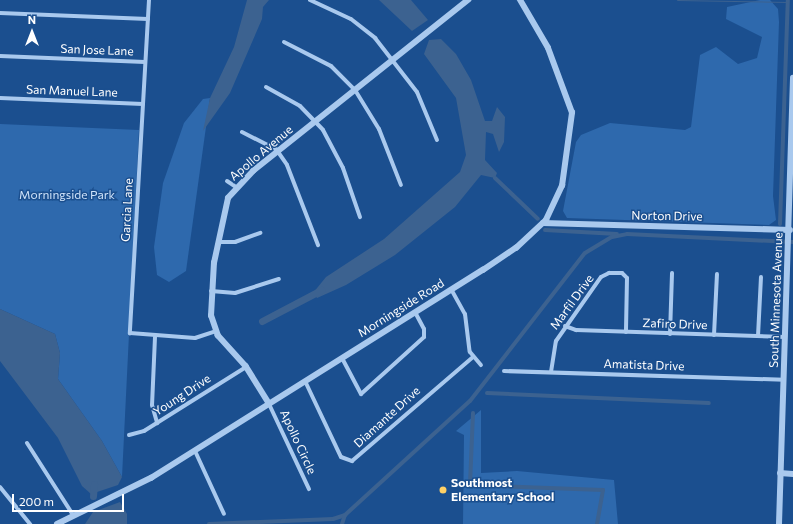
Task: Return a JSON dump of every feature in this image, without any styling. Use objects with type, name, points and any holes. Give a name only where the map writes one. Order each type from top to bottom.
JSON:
[{"type":"street","name":"Garcia Lane","points":[[149,0],[130,333],[156,337],[195,338],[216,331]]},
{"type":"street","points":[[310,0],[362,26],[394,60],[417,92],[437,140]]},
{"type":"street","name":"Apollo Avenue","points":[[269,404],[246,367],[216,331],[210,309],[211,291],[223,212],[236,187],[468,0]]},
{"type":"street","name":"Morningside Road","points":[[57,524],[73,515],[140,485],[195,451],[516,248],[543,223],[560,194],[572,112],[548,48],[520,0]]},
{"type":"street","points":[[0,14],[148,19]]},
{"type":"street","points":[[284,42],[331,66],[355,90],[379,128],[400,185]]},
{"type":"street","name":"San Jose Lane","points":[[0,56],[145,62]]},
{"type":"street","name":"South Minnesota Avenue","points":[[779,524],[785,337],[790,249],[793,78]]},
{"type":"street","points":[[266,88],[300,106],[316,122],[331,142],[360,217]]},
{"type":"street","name":"San Manuel Lane","points":[[0,98],[143,104]]},
{"type":"street","points":[[242,132],[278,152],[294,181],[318,245]]},
{"type":"street","points":[[227,181],[236,187]]},
{"type":"street","name":"Norton Drive","points":[[543,223],[790,233]]},
{"type":"street","points":[[218,242],[235,242],[260,233]]},
{"type":"street","name":"Marfil Drive","points":[[551,372],[554,346],[565,326],[601,277],[618,272],[625,275],[628,282],[626,332]]},
{"type":"street","points":[[670,334],[672,273]]},
{"type":"street","points":[[714,335],[717,274]]},
{"type":"street","points":[[758,336],[761,276]]},
{"type":"street","points":[[211,291],[235,293],[279,279]]},
{"type":"street","points":[[451,289],[465,314],[473,357],[481,365]]},
{"type":"street","points":[[342,358],[361,394],[424,337],[424,329],[415,312]]},
{"type":"street","name":"Zafiro Drive","points":[[565,326],[576,330],[785,337]]},
{"type":"street","points":[[156,337],[152,405],[157,423]]},
{"type":"street","name":"Diamante Drive","points":[[305,381],[341,457],[352,461],[473,357]]},
{"type":"street","name":"Young Drive","points":[[129,435],[157,423],[246,367]]},
{"type":"street","name":"Amatista Drive","points":[[504,371],[784,380]]},
{"type":"street","name":"Apollo Circle","points":[[269,404],[308,489]]},
{"type":"street","points":[[27,443],[73,515]]},
{"type":"street","points":[[195,451],[224,514]]},
{"type":"street","points":[[780,474],[793,474]]},
{"type":"street","points":[[0,487],[30,524]]},
{"type":"green space","points":[[760,0],[770,0],[778,9],[779,22],[773,196],[776,220],[769,225],[567,218],[563,211],[576,142],[581,135],[610,123],[685,130],[691,127],[700,55],[716,47],[738,64],[757,58],[762,37],[726,19],[727,7]]},
{"type":"green space","points":[[210,98],[186,271],[169,282],[157,275],[154,247],[163,183],[184,123],[203,99]]},
{"type":"green space","name":"Morningside Park","points":[[0,124],[139,130],[122,477],[102,441],[58,379],[60,353],[55,334],[0,309]]},
{"type":"green space","points":[[481,410],[481,473],[517,471],[614,480],[618,524],[463,524],[464,435],[456,431]]},
{"type":"shaded area","points":[[247,0],[269,0],[263,7],[262,19],[230,93],[203,131],[210,98],[234,47]]},
{"type":"shaded area","points":[[379,0],[411,0],[428,20],[412,31]]},
{"type":"shaded area","points":[[441,39],[456,54],[471,80],[485,121],[492,121],[497,107],[505,117],[504,142],[499,152],[493,134],[486,132],[485,160],[497,173],[495,178],[481,175],[455,207],[395,255],[346,285],[317,298],[313,293],[326,277],[384,239],[460,172],[466,155],[456,98],[424,54],[429,40]]},
{"type":"shaded area","points":[[0,309],[55,334],[60,353],[58,379],[102,441],[122,477],[118,485],[91,494],[82,486],[58,438],[0,361]]},
{"type":"shaded area","points":[[120,502],[127,514],[127,524],[85,524],[93,512]]},
{"type":"waterway","points":[[677,0],[788,2]]},
{"type":"waterway","points":[[780,224],[788,0]]},
{"type":"waterway","points":[[495,178],[538,219]]},
{"type":"waterway","points":[[545,230],[617,234]]},
{"type":"waterway","points":[[209,524],[333,519],[345,515],[470,401],[585,253],[612,237],[627,234],[793,242]]},
{"type":"waterway","points":[[262,321],[321,290]]},
{"type":"waterway","points":[[487,393],[709,403]]},
{"type":"waterway","points":[[473,413],[470,485],[603,490],[597,524]]},
{"type":"waterway","points":[[93,496],[94,484]]},
{"type":"waterway","points":[[342,524],[345,515]]},
{"type":"place","name":"Southmost Elementary School","points":[[443,490]]}]
